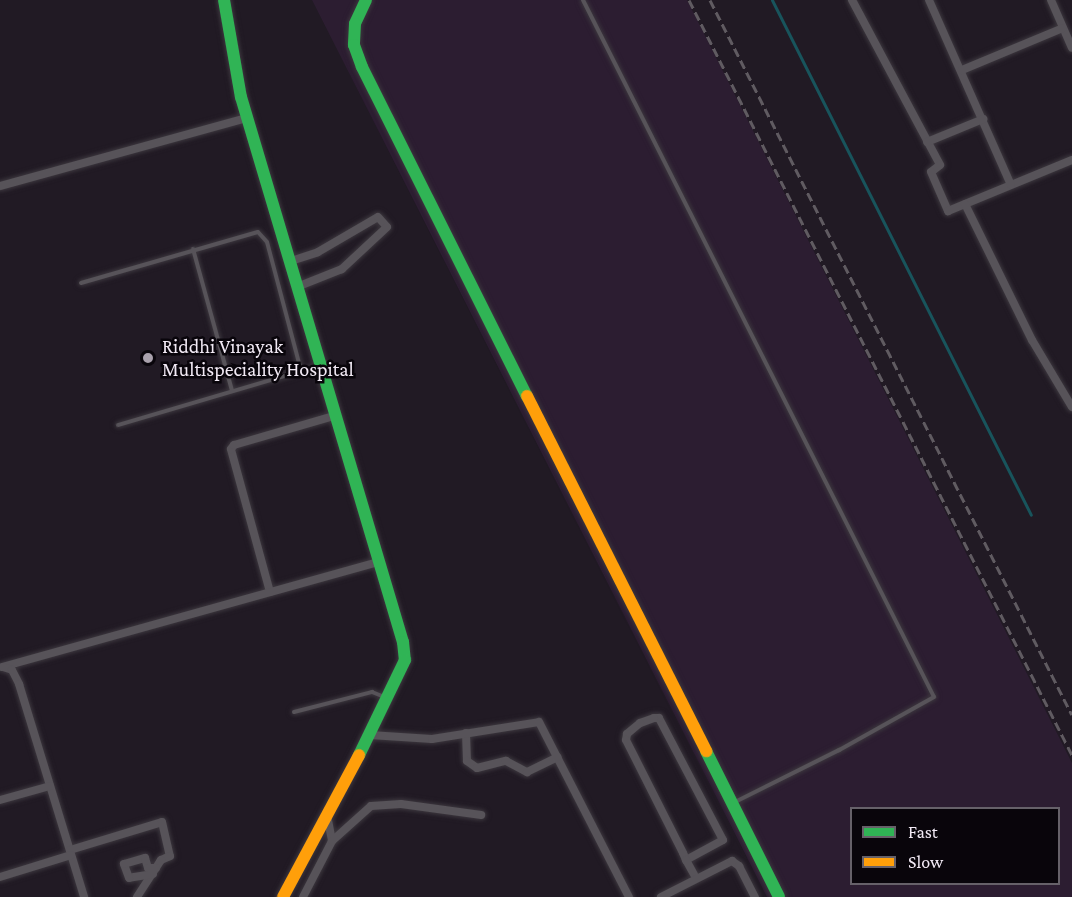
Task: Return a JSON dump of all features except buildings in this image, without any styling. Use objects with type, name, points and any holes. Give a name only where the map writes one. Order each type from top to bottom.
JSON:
[{"type":"street","points":[[224,0],[248,118],[380,562],[403,642],[405,660],[389,699],[326,812],[283,897]]},
{"type":"street","points":[[366,0],[355,24],[354,45],[362,67],[779,897]]},
{"type":"street","points":[[852,0],[939,165],[931,172],[948,211],[1072,160]]},
{"type":"street","points":[[929,0],[962,70],[1011,185]]},
{"type":"street","points":[[1051,0],[1072,48]]},
{"type":"street","points":[[962,70],[1063,28]]},
{"type":"street","points":[[0,186],[248,118]]},
{"type":"street","points":[[927,142],[983,119]]},
{"type":"street","points":[[965,204],[1032,340],[1072,407]]},
{"type":"street","points":[[291,261],[318,252],[378,217],[387,227],[342,269],[299,286]]},
{"type":"street","points":[[270,592],[231,449],[234,445],[337,415]]},
{"type":"street","points":[[1,667],[380,562]]},
{"type":"street","points":[[1,667],[12,670],[19,684],[84,897]]},
{"type":"street","points":[[686,860],[723,840],[659,718],[654,718],[633,729],[626,740],[686,860],[696,878]]},
{"type":"street","points":[[370,735],[432,739],[539,722],[629,897]]},
{"type":"street","points":[[466,733],[467,761],[477,768],[506,762],[527,772],[558,756]]},
{"type":"street","points":[[0,800],[50,786]]},
{"type":"street","points":[[303,897],[333,841],[371,806],[401,804],[481,815]]},
{"type":"street","points":[[326,812],[333,841]]},
{"type":"street","points":[[0,877],[162,822],[170,856],[155,871],[137,897]]},
{"type":"street","points":[[661,897],[732,861],[739,866],[755,897]]},
{"type":"lane","points":[[583,0],[934,697],[839,750],[732,803]]},
{"type":"lane","points":[[81,283],[252,232],[264,237],[301,371]]},
{"type":"lane","points":[[193,249],[232,391]]},
{"type":"lane","points":[[118,425],[322,365]]},
{"type":"lane","points":[[294,712],[372,692],[389,699]]},
{"type":"shaded area","points":[[312,0],[687,0],[1072,763],[1072,897],[767,897]]},
{"type":"waterway","points":[[772,0],[1031,515]]},
{"type":"railway","points":[[689,0],[1072,755]]},
{"type":"railway","points":[[710,0],[1072,715]]},
{"type":"traffic: fast","points":[[224,0],[241,97],[403,642],[405,660],[359,755]]},
{"type":"traffic: fast","points":[[366,0],[355,24],[354,45],[362,67],[527,396]]},
{"type":"traffic: fast","points":[[706,751],[779,897]]},
{"type":"traffic: slow","points":[[527,396],[706,751]]},
{"type":"traffic: slow","points":[[283,897],[359,755]]},
{"type":"place","name":"Riddhi Vinayak Multispeciality Hospital","points":[[148,358]]}]
